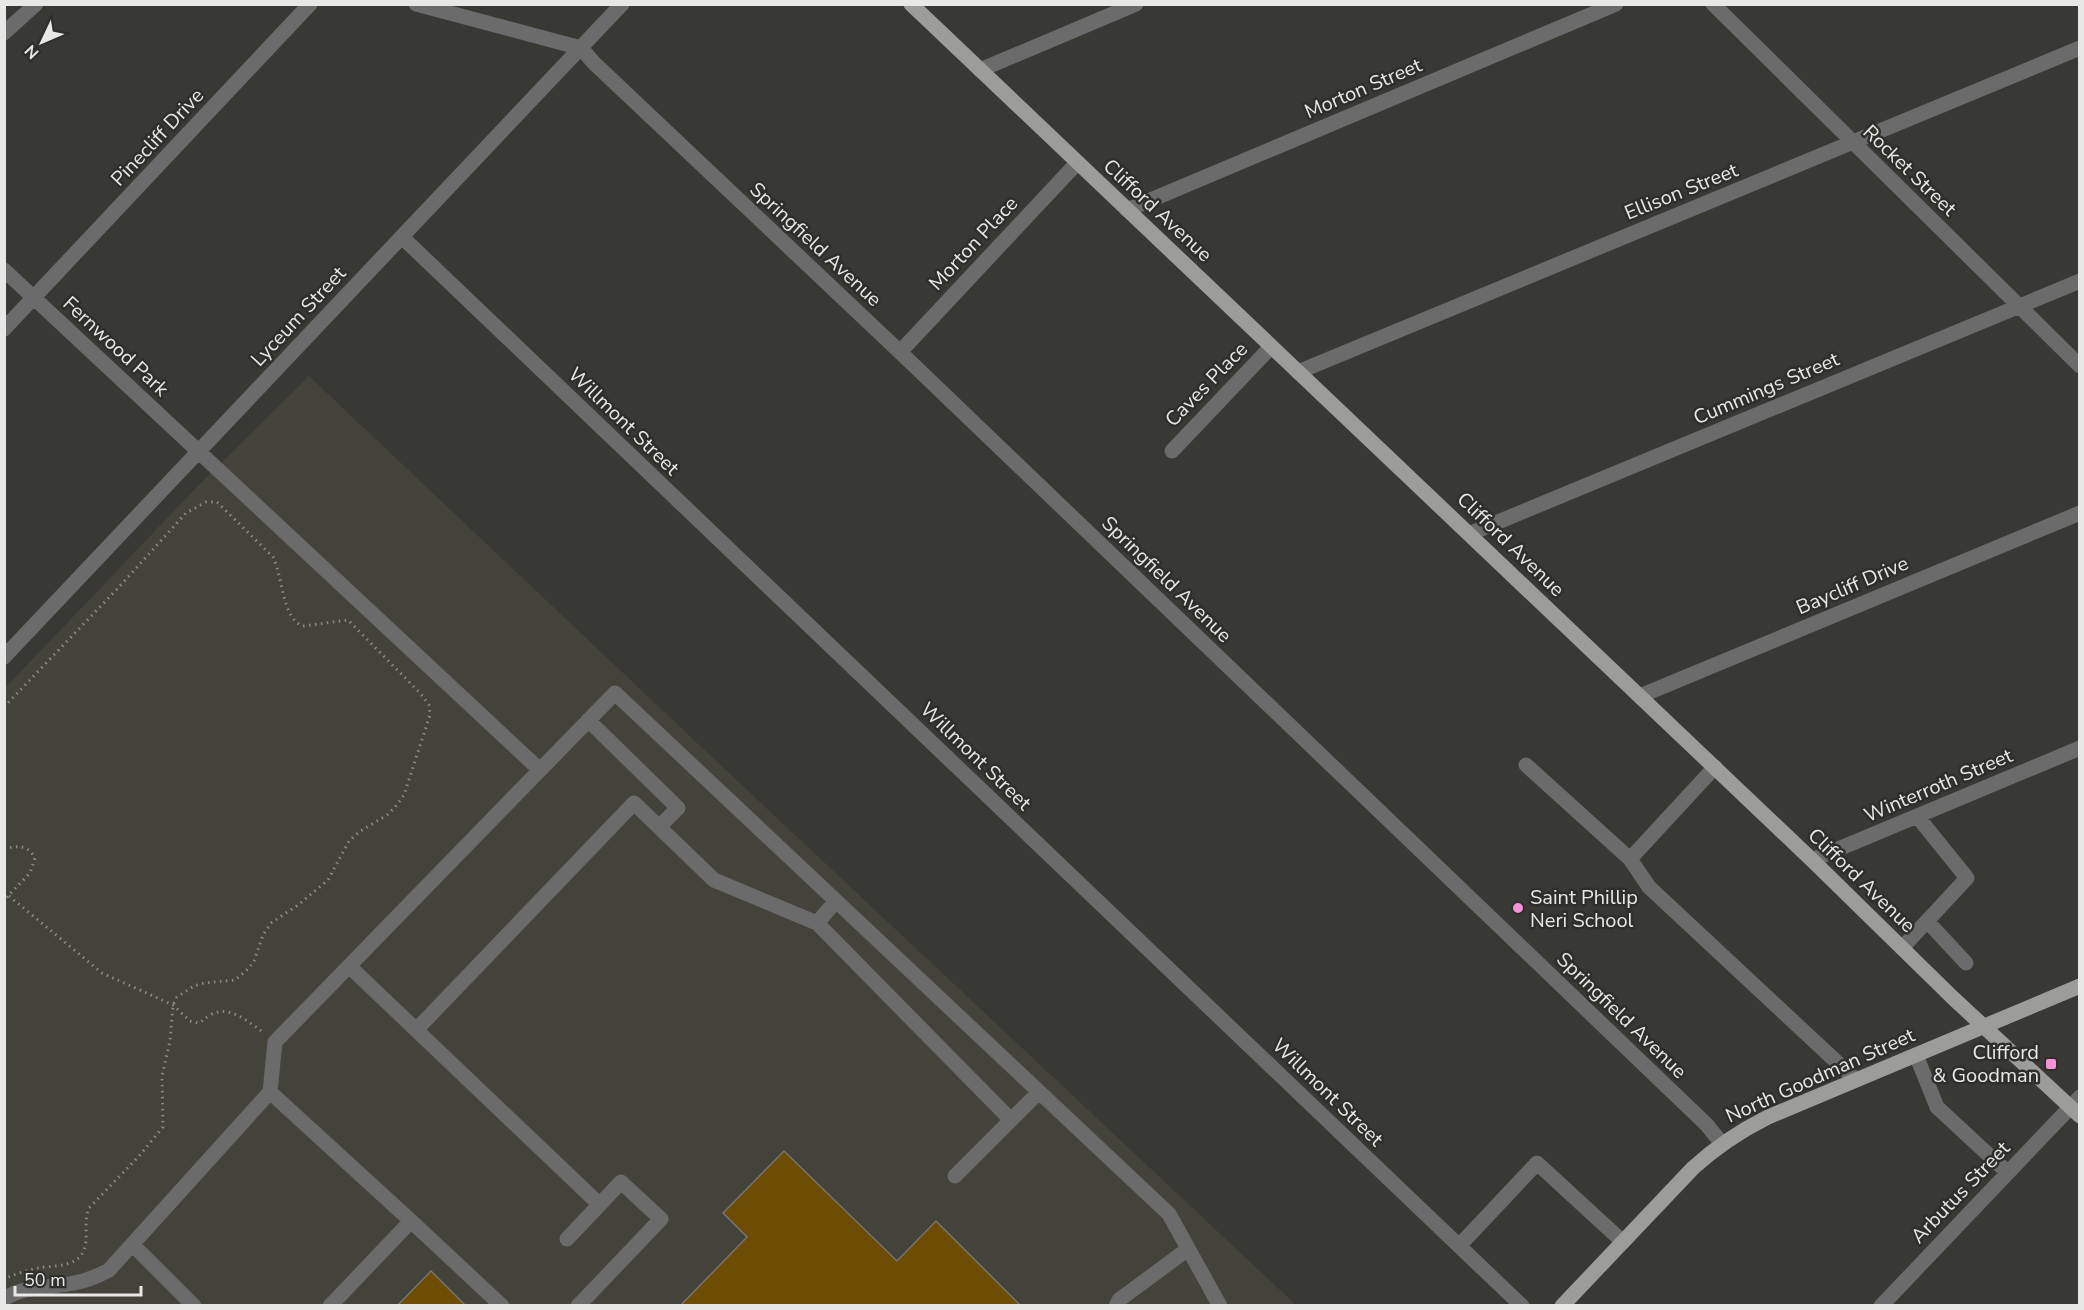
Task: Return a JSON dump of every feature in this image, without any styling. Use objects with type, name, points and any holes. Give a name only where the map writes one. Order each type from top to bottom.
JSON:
[{"type":"main road","name":"Clifford Avenue","points":[[911,4],[1715,767],[1902,948],[2076,1107]]},
{"type":"main road","name":"North Goodman Street","points":[[1562,1305],[1693,1168],[1722,1144],[1758,1122],[2079,986]]},
{"type":"street","points":[[4,33],[36,4]]},
{"type":"street","name":"Pinecliff Drive","points":[[4,329],[310,4]]},
{"type":"street","points":[[416,4],[581,48]]},
{"type":"street","name":"Lyceum Street","points":[[4,657],[622,4]]},
{"type":"street","points":[[980,70],[1136,4]]},
{"type":"street","name":"Morton Street","points":[[1127,210],[1616,4]]},
{"type":"street","name":"Rocket Street","points":[[1713,4],[2079,366]]},
{"type":"street","name":"Springfield Avenue","points":[[581,48],[594,63],[900,352],[1707,1125],[1722,1144]]},
{"type":"street","name":"Ellison Street","points":[[1298,372],[2079,48]]},
{"type":"street","name":"Morton Place","points":[[900,352],[1077,163]]},
{"type":"street","name":"Willmont Street","points":[[402,237],[1522,1305]]},
{"type":"street","name":"Fernwood Park","points":[[4,270],[540,770]]},
{"type":"street","name":"Cummings Street","points":[[1469,534],[2079,281]]},
{"type":"street","name":"Caves Place","points":[[1172,451],[1271,347]]},
{"type":"street","name":"Baycliff Drive","points":[[1640,696],[2079,513]]},
{"type":"street","points":[[4,1299],[20,1291],[95,1278],[109,1270],[270,1092],[275,1042],[615,693],[1169,1214],[1220,1305]]},
{"type":"street","points":[[588,720],[678,808],[659,827]]},
{"type":"street","name":"Winterroth Street","points":[[1812,860],[2079,748]]},
{"type":"street","points":[[1526,765],[1630,859],[1649,887],[1856,1080]]},
{"type":"street","points":[[1630,859],[1715,767]]},
{"type":"street","points":[[416,1030],[633,802],[714,880],[817,923],[1011,1120]]},
{"type":"street","points":[[1902,948],[1967,878],[1917,816]]},
{"type":"street","points":[[817,923],[836,901]]},
{"type":"street","points":[[1927,921],[1966,963]]},
{"type":"street","points":[[349,966],[599,1204]]},
{"type":"street","points":[[1916,1055],[1937,1107],[2007,1172]]},
{"type":"street","points":[[270,1092],[502,1305]]},
{"type":"street","points":[[956,1176],[1039,1092]]},
{"type":"street","name":"Arbutus Street","points":[[1881,1305],[2007,1172],[2076,1107]]},
{"type":"street","points":[[1459,1246],[1537,1163],[1623,1242]]},
{"type":"street","points":[[567,1239],[621,1182],[661,1219],[578,1305]]},
{"type":"street","points":[[330,1305],[411,1221]]},
{"type":"street","points":[[133,1245],[194,1305]]},
{"type":"street","points":[[1116,1305],[1119,1300],[1188,1249]]},
{"type":"path","points":[[4,707],[119,587],[173,526],[195,506],[206,502],[216,502],[226,509],[273,557],[278,567],[288,610],[297,624],[303,626],[348,620],[421,694],[429,705],[430,716],[404,795],[395,807],[387,815],[359,832],[350,842],[328,880],[298,905],[271,923],[263,934],[254,961],[248,969],[235,980],[218,980],[194,986],[177,997],[173,1005],[170,1041],[162,1076],[163,1126],[140,1155],[89,1208],[86,1215],[84,1251],[78,1258],[65,1265],[37,1268],[14,1275]]},
{"type":"path","points":[[4,849],[14,846],[24,847],[35,858],[30,873],[4,900]]},
{"type":"path","points":[[9,896],[102,973],[173,1005],[190,1021],[198,1023],[211,1014],[232,1012],[275,1042]]},
{"type":"shaded area","points":[[309,376],[1296,1305],[5,1305],[4,689],[196,488]]},
{"type":"building","points":[[784,1151],[897,1261],[936,1221],[1021,1306],[680,1306],[747,1237],[723,1213]]},
{"type":"building","points":[[431,1271],[466,1306],[397,1306]]},
{"type":"place","name":"Saint Phillip Neri School","points":[[1518,908]]},
{"type":"place","name":"Clifford & Goodman","points":[[2051,1064]]}]
